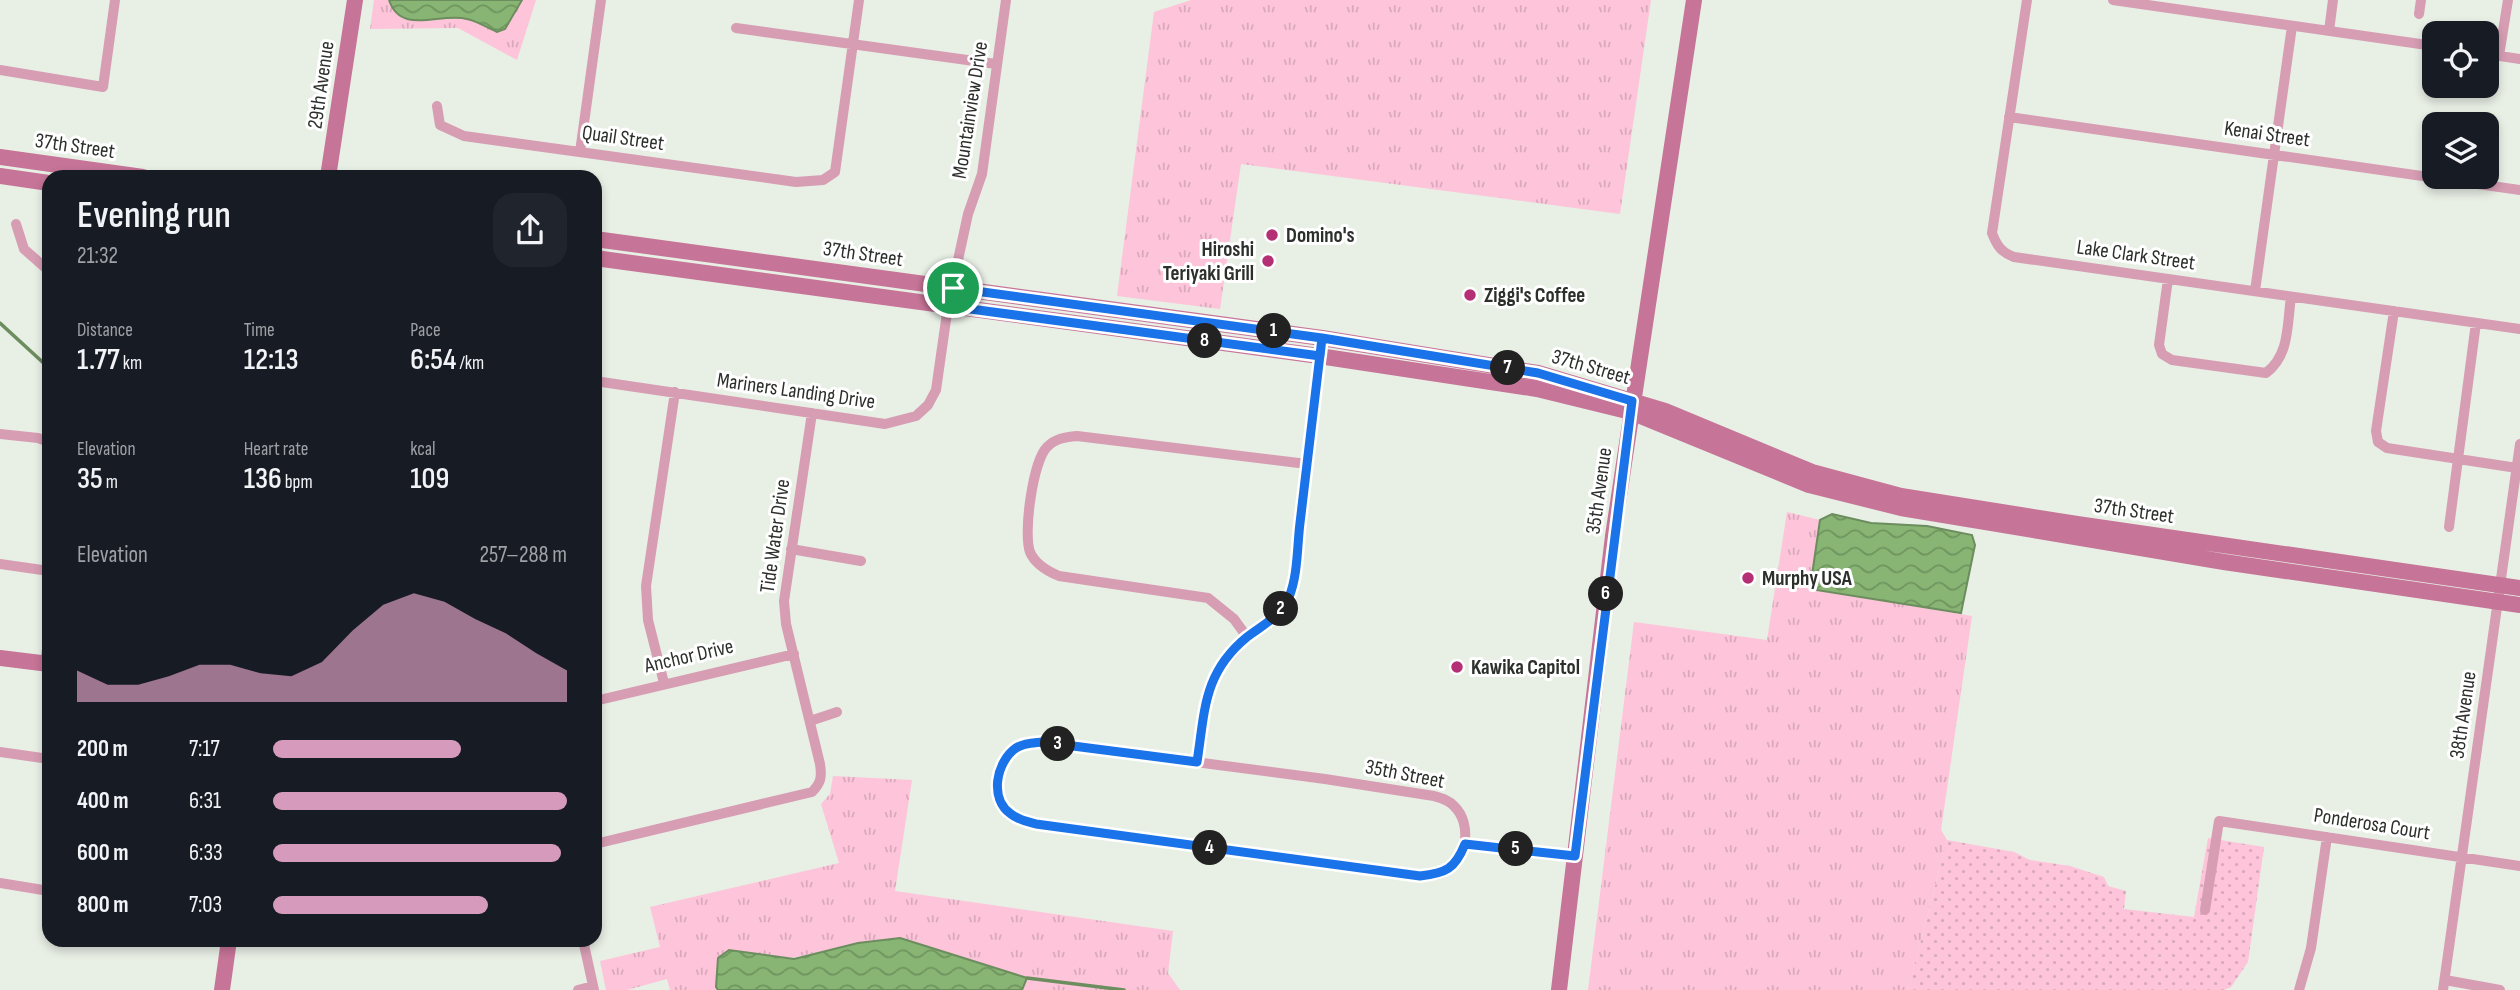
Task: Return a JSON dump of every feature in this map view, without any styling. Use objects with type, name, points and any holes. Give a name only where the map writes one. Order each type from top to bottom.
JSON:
[{"type":"main road","name":"29th Avenue","points":[[329,170],[355,0]]},
{"type":"main road","name":"35th Avenue","points":[[1559,990],[1631,406],[1694,0]]},
{"type":"main road","name":"37th Street","points":[[0,157],[94,170]]},
{"type":"main road","name":"37th Street","points":[[0,176],[42,182]]},
{"type":"main road","name":"37th Street","points":[[602,240],[1322,338],[1538,373],[1631,406]]},
{"type":"main road","name":"37th Street","points":[[602,259],[1320,356],[1665,411],[1812,472],[1901,496],[2498,594],[2520,605]]},
{"type":"main road","name":"37th Street","points":[[2498,594],[2520,589]]},
{"type":"main road","points":[[0,658],[42,663]]},
{"type":"main road","points":[[222,990],[228,947]]},
{"type":"street","points":[[0,70],[103,87],[115,0]]},
{"type":"street","points":[[580,152],[601,0]]},
{"type":"street","points":[[853,44],[859,0]]},
{"type":"street","name":"Mountainview Drive","points":[[948,306],[968,214],[982,174],[1006,0]]},
{"type":"street","name":"Lake Clark Street","points":[[2027,0],[1992,233],[2004,253],[2014,257],[2520,329]]},
{"type":"street","points":[[2113,0],[2422,44]]},
{"type":"street","points":[[2329,31],[2333,0]]},
{"type":"street","points":[[2418,14],[2421,0]]},
{"type":"street","points":[[2499,33],[2508,0]]},
{"type":"street","points":[[2255,291],[2292,26]]},
{"type":"street","points":[[736,28],[996,64]]},
{"type":"street","name":"Quail Street","points":[[437,106],[440,125],[464,136],[796,182],[823,180],[835,172],[853,44]]},
{"type":"street","points":[[2499,56],[2520,59]]},
{"type":"street","name":"Kenai Street","points":[[2009,117],[2520,190]]},
{"type":"street","points":[[16,224],[24,248],[42,265]]},
{"type":"street","points":[[2168,279],[2159,345],[2162,354],[2172,360],[2266,373],[2277,365],[2283,355],[2291,296]]},
{"type":"street","name":"Mariners Landing Drive","points":[[602,381],[885,424],[916,416],[928,405],[936,390],[948,306]]},
{"type":"street","points":[[2394,311],[2376,431],[2378,442],[2387,448],[2516,468]]},
{"type":"street","points":[[2449,527],[2476,323]]},
{"type":"street","points":[[1197,762],[1208,689],[1220,667],[1247,637],[1270,622],[1289,597],[1296,562],[1322,338]]},
{"type":"street","points":[[664,683],[648,620],[646,586],[675,392]]},
{"type":"street","name":"Tide Water Drive","points":[[602,842],[812,792],[819,785],[822,776],[786,624],[785,601],[812,413]]},
{"type":"street","points":[[0,434],[42,439]]},
{"type":"street","points":[[1247,637],[1234,618],[1208,598],[1059,576],[1042,567],[1031,555],[1029,545],[1033,492],[1039,461],[1054,441],[1077,436],[1307,464]]},
{"type":"street","name":"38th Avenue","points":[[2444,985],[2520,444]]},
{"type":"street","points":[[791,549],[861,561]]},
{"type":"street","points":[[0,564],[42,570]]},
{"type":"street","name":"Anchor Drive","points":[[602,699],[794,654]]},
{"type":"street","points":[[810,721],[837,712]]},
{"type":"street","name":"35th Street","points":[[1042,742],[1197,762],[1434,796],[1447,800],[1455,807],[1465,830],[1465,844],[1459,858],[1444,872],[1420,876],[1382,873],[1036,824],[1009,813],[997,794],[1000,766],[1017,747],[1026,743],[1042,742]]},
{"type":"street","points":[[0,752],[42,758]]},
{"type":"street","name":"Ponderosa Court","points":[[2206,910],[2219,821],[2520,866]]},
{"type":"street","points":[[2299,990],[2311,948],[2327,837]]},
{"type":"street","points":[[1465,844],[1575,856]]},
{"type":"street","points":[[0,883],[42,890]]},
{"type":"street","points":[[578,990],[594,988],[585,947]]},
{"type":"street","points":[[2444,985],[2500,990]]},
{"type":"green space","points":[[374,0],[536,0],[517,60],[458,28],[370,29]]},
{"type":"green space","points":[[1191,0],[1651,0],[1620,214],[1241,164],[1220,309],[1117,296],[1154,12]]},
{"type":"green space","points":[[1787,512],[1820,520],[1811,589],[1972,616],[1941,830],[1947,840],[1908,990],[1588,990],[1634,622],[1767,640]]},
{"type":"green space","points":[[833,776],[912,780],[895,891],[1173,931],[1168,973],[1180,990],[1022,990],[1027,978],[900,938],[858,943],[792,958],[729,950],[716,987],[718,990],[670,990],[667,979],[627,990],[606,990],[600,961],[660,947],[650,907],[839,863],[821,804],[830,794]]},
{"type":"green space","points":[[2208,838],[2264,847],[2248,962],[2231,987],[2224,990],[1908,990],[1947,840],[2014,852],[2030,860],[2070,866],[2104,877],[2108,886],[2126,891],[2124,909],[2194,917]]},
{"type":"water","points":[[389,0],[522,0],[505,29],[497,32],[467,19],[412,20],[395,11]]},
{"type":"water","points":[[1832,514],[1871,523],[1927,526],[1972,535],[1975,545],[1961,613],[1810,589],[1820,520]]},
{"type":"water","points":[[900,938],[1027,978],[1022,990],[718,990],[716,987],[718,958],[729,950],[794,959],[858,943]]},
{"type":"waterway","points":[[0,323],[42,362]]},
{"type":"waterway","points":[[1027,978],[1124,990]]},
{"type":"place","name":"Domino's","points":[[1272,235]]},
{"type":"place","name":"Hiroshi Teriyaki Grill","points":[[1268,261]]},
{"type":"place","name":"Ziggi's Coffee","points":[[1470,295]]},
{"type":"place","name":"Murphy USA","points":[[1748,578]]},
{"type":"place","name":"Kawika Capitol","points":[[1457,667]]},
{"type":"route","points":[[953,288],[948,306],[1320,356],[1322,338],[1538,373],[1632,401],[1575,856],[1465,844],[1459,858],[1444,872],[1420,876],[1382,873],[1036,824],[1009,813],[997,794],[1000,766],[1017,747],[1026,743],[1042,742],[1197,762],[1208,689],[1214,676],[1247,637],[1270,622],[1290,594],[1296,562],[1300,524],[1318,369],[1322,338],[953,288]]}]
